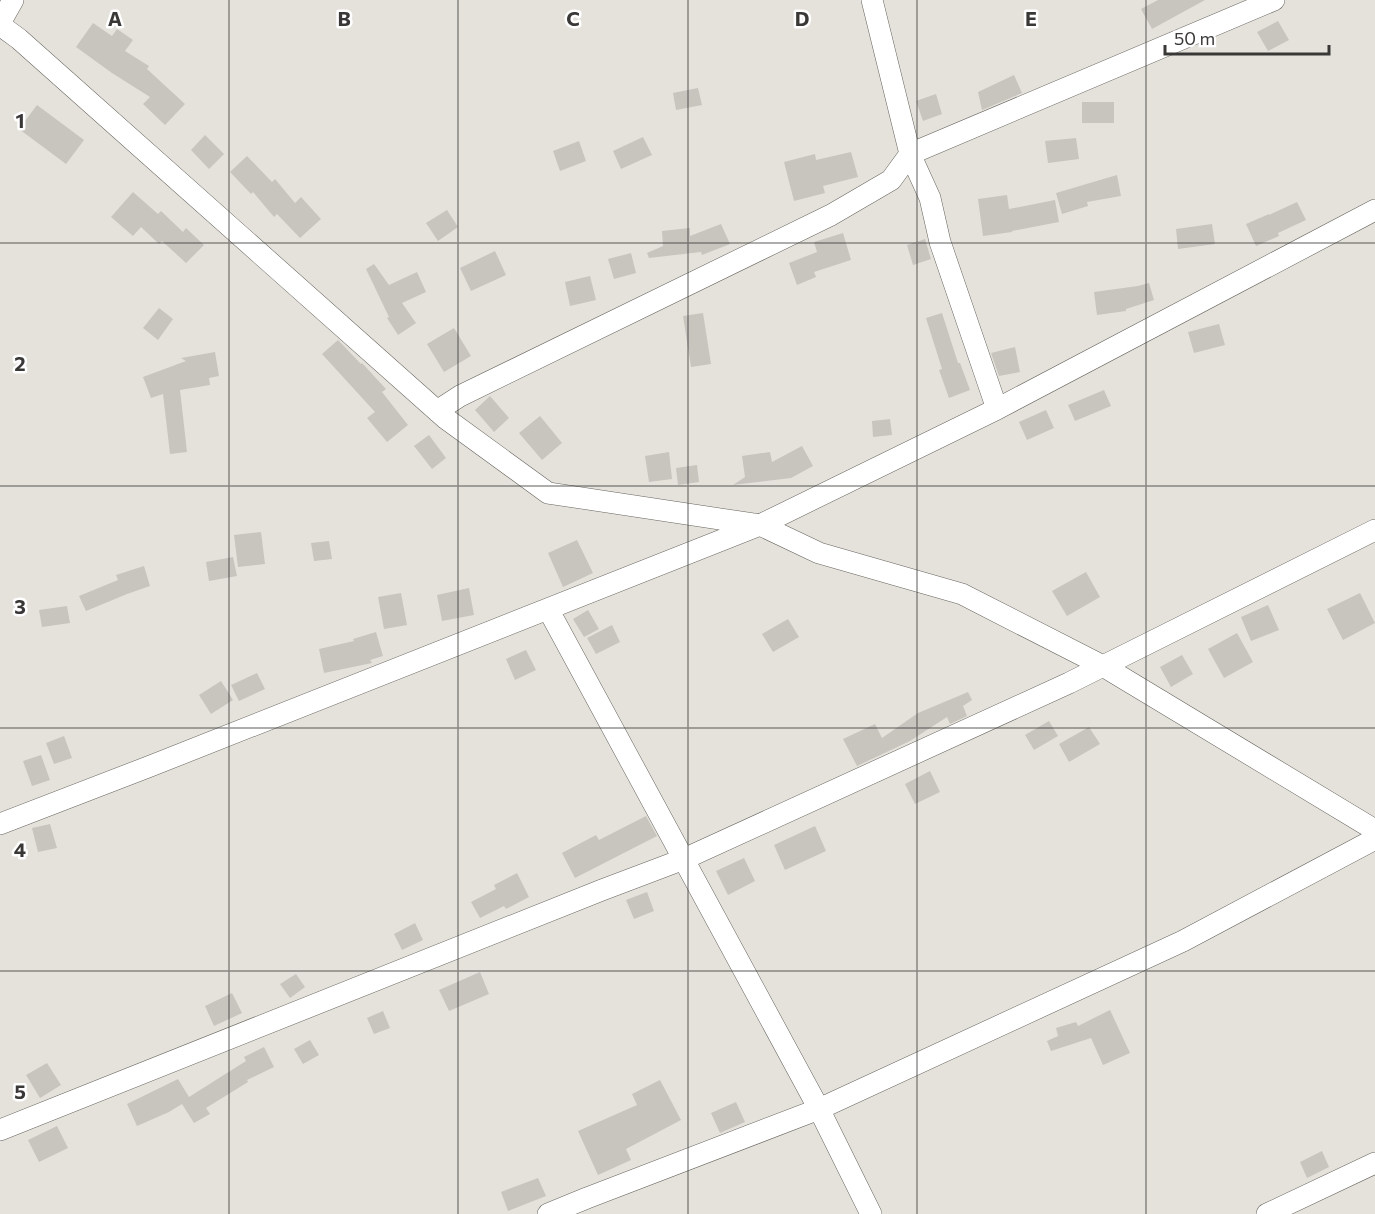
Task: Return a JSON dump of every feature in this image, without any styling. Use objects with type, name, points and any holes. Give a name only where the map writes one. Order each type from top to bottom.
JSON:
[{"type":"street","points":[[13,0],[0,24],[445,418],[548,493],[760,525],[819,553],[962,594],[1103,666],[1375,830]]},
{"type":"street","points":[[872,0],[910,154],[930,198],[940,242],[997,409]]},
{"type":"street","points":[[437,411],[460,396],[831,215],[891,180],[910,154],[1274,0]]},
{"type":"street","points":[[0,824],[760,525],[997,409],[1375,210]]},
{"type":"street","points":[[0,1130],[684,859],[1103,666],[1375,530]]},
{"type":"street","points":[[548,609],[819,1108],[871,1214]]},
{"type":"street","points":[[548,1214],[819,1108],[1183,941],[1375,838]]},
{"type":"street","points":[[1267,1214],[1375,1162]]},
{"type":"building","points":[[1158,0],[1205,0],[1152,29],[1141,9]]},
{"type":"building","points":[[1278,21],[1289,40],[1268,51],[1257,32]]},
{"type":"building","points":[[93,23],[112,36],[117,29],[133,40],[125,51],[149,66],[147,69],[185,104],[165,125],[143,104],[150,97],[76,47]]},
{"type":"building","points":[[1014,75],[1022,93],[982,110],[978,92]]},
{"type":"building","points":[[698,88],[702,105],[676,110],[673,93]]},
{"type":"building","points":[[936,94],[942,114],[923,121],[916,101]]},
{"type":"building","points":[[1082,102],[1114,102],[1114,123],[1082,123]]},
{"type":"building","points":[[37,105],[84,140],[66,164],[19,129]]},
{"type":"building","points":[[205,135],[224,154],[209,169],[191,150]]},
{"type":"building","points":[[643,137],[652,155],[621,169],[613,151]]},
{"type":"building","points":[[1076,138],[1079,159],[1048,163],[1045,141]]},
{"type":"building","points":[[579,141],[586,161],[560,171],[553,151]]},
{"type":"building","points":[[851,152],[858,177],[823,186],[825,193],[794,201],[784,162],[815,154],[816,160]]},
{"type":"building","points":[[247,156],[272,182],[275,179],[295,203],[301,197],[321,219],[300,238],[277,214],[274,217],[253,192],[251,194],[230,172]]},
{"type":"building","points":[[1117,175],[1121,196],[1087,202],[1088,206],[1062,214],[1056,193]]},
{"type":"building","points":[[133,192],[158,214],[161,211],[183,232],[186,228],[204,245],[186,263],[162,241],[159,244],[141,227],[133,236],[111,217]]},
{"type":"building","points":[[1007,195],[1009,209],[1055,200],[1059,222],[983,236],[978,199]]},
{"type":"building","points":[[1297,202],[1306,220],[1256,246],[1246,224]]},
{"type":"building","points":[[447,210],[458,227],[438,241],[426,223]]},
{"type":"building","points":[[721,224],[730,244],[702,255],[701,252],[649,258],[647,253],[663,246],[662,231],[690,228],[690,236]]},
{"type":"building","points":[[1212,224],[1215,244],[1178,249],[1176,229]]},
{"type":"building","points":[[843,233],[851,260],[814,272],[816,277],[797,285],[789,263],[817,252],[814,242]]},
{"type":"building","points":[[925,239],[931,259],[913,265],[907,245]]},
{"type":"building","points":[[495,251],[506,275],[471,291],[460,268]]},
{"type":"building","points":[[631,253],[636,273],[614,279],[608,259]]},
{"type":"building","points":[[374,264],[389,285],[417,272],[426,292],[402,303],[416,323],[398,335],[387,318],[389,317],[366,269]]},
{"type":"building","points":[[590,276],[596,300],[570,306],[565,282]]},
{"type":"building","points":[[1149,283],[1154,300],[1126,309],[1126,311],[1097,315],[1094,292]]},
{"type":"building","points":[[159,308],[173,319],[158,340],[143,328]]},
{"type":"building","points":[[703,313],[711,364],[691,367],[683,316]]},
{"type":"building","points":[[942,313],[958,363],[960,363],[970,390],[949,398],[939,370],[942,369],[926,318]]},
{"type":"building","points":[[1219,324],[1225,345],[1194,353],[1188,332]]},
{"type":"building","points":[[454,328],[471,356],[444,372],[427,344]]},
{"type":"building","points":[[338,340],[386,389],[382,392],[408,425],[387,442],[367,418],[375,412],[322,354]]},
{"type":"building","points":[[1015,347],[1020,372],[999,376],[991,353]]},
{"type":"building","points":[[215,352],[219,376],[209,378],[210,385],[180,390],[187,452],[170,454],[163,394],[151,398],[143,377],[186,361],[181,358]]},
{"type":"building","points":[[1104,390],[1111,406],[1075,421],[1068,405]]},
{"type":"building","points":[[490,396],[509,418],[494,432],[475,410]]},
{"type":"building","points":[[1046,410],[1054,428],[1027,440],[1019,422]]},
{"type":"building","points":[[540,416],[562,443],[542,460],[519,433]]},
{"type":"building","points":[[890,419],[892,435],[873,437],[872,421]]},
{"type":"building","points":[[429,435],[446,458],[432,469],[414,446]]},
{"type":"building","points":[[802,446],[813,466],[791,478],[733,485],[745,477],[742,456],[770,452],[772,462]]},
{"type":"building","points":[[669,452],[672,479],[649,482],[645,456]]},
{"type":"building","points":[[697,465],[699,482],[678,485],[676,468]]},
{"type":"building","points":[[261,532],[265,564],[238,567],[234,535]]},
{"type":"building","points":[[577,540],[593,573],[563,587],[548,553]]},
{"type":"building","points":[[329,541],[332,559],[314,561],[311,543]]},
{"type":"building","points":[[233,557],[237,576],[209,581],[206,562]]},
{"type":"building","points":[[144,566],[150,586],[86,611],[79,596],[118,580],[116,575]]},
{"type":"building","points":[[1086,572],[1100,597],[1067,616],[1052,591]]},
{"type":"building","points":[[469,588],[474,615],[442,621],[437,595]]},
{"type":"building","points":[[401,593],[407,625],[384,629],[378,597]]},
{"type":"building","points":[[1360,593],[1375,623],[1343,640],[1327,609]]},
{"type":"building","points":[[1268,605],[1279,630],[1251,641],[1241,617]]},
{"type":"building","points":[[67,606],[70,623],[42,627],[39,610]]},
{"type":"building","points":[[588,610],[599,629],[584,637],[573,619]]},
{"type":"building","points":[[788,619],[799,637],[773,652],[762,634]]},
{"type":"building","points":[[612,625],[620,642],[596,654],[587,638]]},
{"type":"building","points":[[376,632],[383,656],[370,660],[372,663],[324,673],[319,649],[354,641],[353,639]]},
{"type":"building","points":[[1237,633],[1253,662],[1224,678],[1208,649]]},
{"type":"building","points":[[526,650],[536,670],[515,680],[506,659]]},
{"type":"building","points":[[1182,655],[1193,674],[1171,687],[1160,667]]},
{"type":"building","points":[[257,673],[265,689],[239,701],[231,685]]},
{"type":"building","points":[[221,681],[233,700],[211,714],[199,695]]},
{"type":"building","points":[[968,692],[972,700],[963,706],[967,716],[950,724],[947,717],[910,741],[857,766],[843,739],[875,724],[882,738],[918,713]]},
{"type":"building","points":[[1049,721],[1058,736],[1034,750],[1025,735]]},
{"type":"building","points":[[1089,727],[1100,744],[1069,762],[1059,744]]},
{"type":"building","points":[[64,736],[72,758],[54,764],[46,743]]},
{"type":"building","points":[[41,755],[50,780],[32,786],[23,761]]},
{"type":"building","points":[[930,771],[940,792],[915,804],[905,784]]},
{"type":"building","points":[[646,816],[657,836],[575,878],[562,853],[596,835],[599,840]]},
{"type":"building","points":[[50,824],[57,848],[38,852],[32,828]]},
{"type":"building","points":[[815,826],[826,851],[785,870],[774,845]]},
{"type":"building","points":[[744,858],[755,881],[728,895],[716,871]]},
{"type":"building","points":[[517,873],[529,897],[506,909],[504,906],[480,918],[471,902],[496,889],[494,885]]},
{"type":"building","points":[[647,892],[654,911],[634,919],[626,900]]},
{"type":"building","points":[[415,923],[423,940],[402,950],[394,934]]},
{"type":"building","points":[[480,972],[489,994],[449,1011],[439,990]]},
{"type":"building","points":[[296,974],[305,987],[290,998],[280,984]]},
{"type":"building","points":[[232,993],[242,1013],[214,1026],[205,1006]]},
{"type":"building","points":[[1110,1010],[1130,1053],[1103,1065],[1091,1038],[1051,1051],[1047,1041],[1058,1036],[1056,1028],[1076,1022],[1078,1026]]},
{"type":"building","points":[[383,1011],[390,1028],[374,1034],[367,1018]]},
{"type":"building","points":[[310,1040],[319,1055],[303,1064],[294,1049]]},
{"type":"building","points":[[264,1047],[274,1067],[247,1080],[248,1082],[206,1108],[210,1114],[194,1123],[182,1104],[137,1126],[127,1104],[178,1079],[189,1097],[246,1061],[244,1057]]},
{"type":"building","points":[[47,1063],[61,1085],[40,1098],[26,1075]]},
{"type":"building","points":[[660,1080],[681,1120],[626,1149],[631,1160],[598,1175],[578,1131],[637,1105],[632,1094]]},
{"type":"building","points":[[736,1102],[745,1122],[720,1133],[711,1113]]},
{"type":"building","points":[[57,1126],[68,1148],[39,1162],[28,1140]]},
{"type":"building","points":[[1322,1151],[1329,1167],[1307,1178],[1300,1162]]},
{"type":"building","points":[[538,1178],[546,1196],[508,1211],[501,1192]]}]
